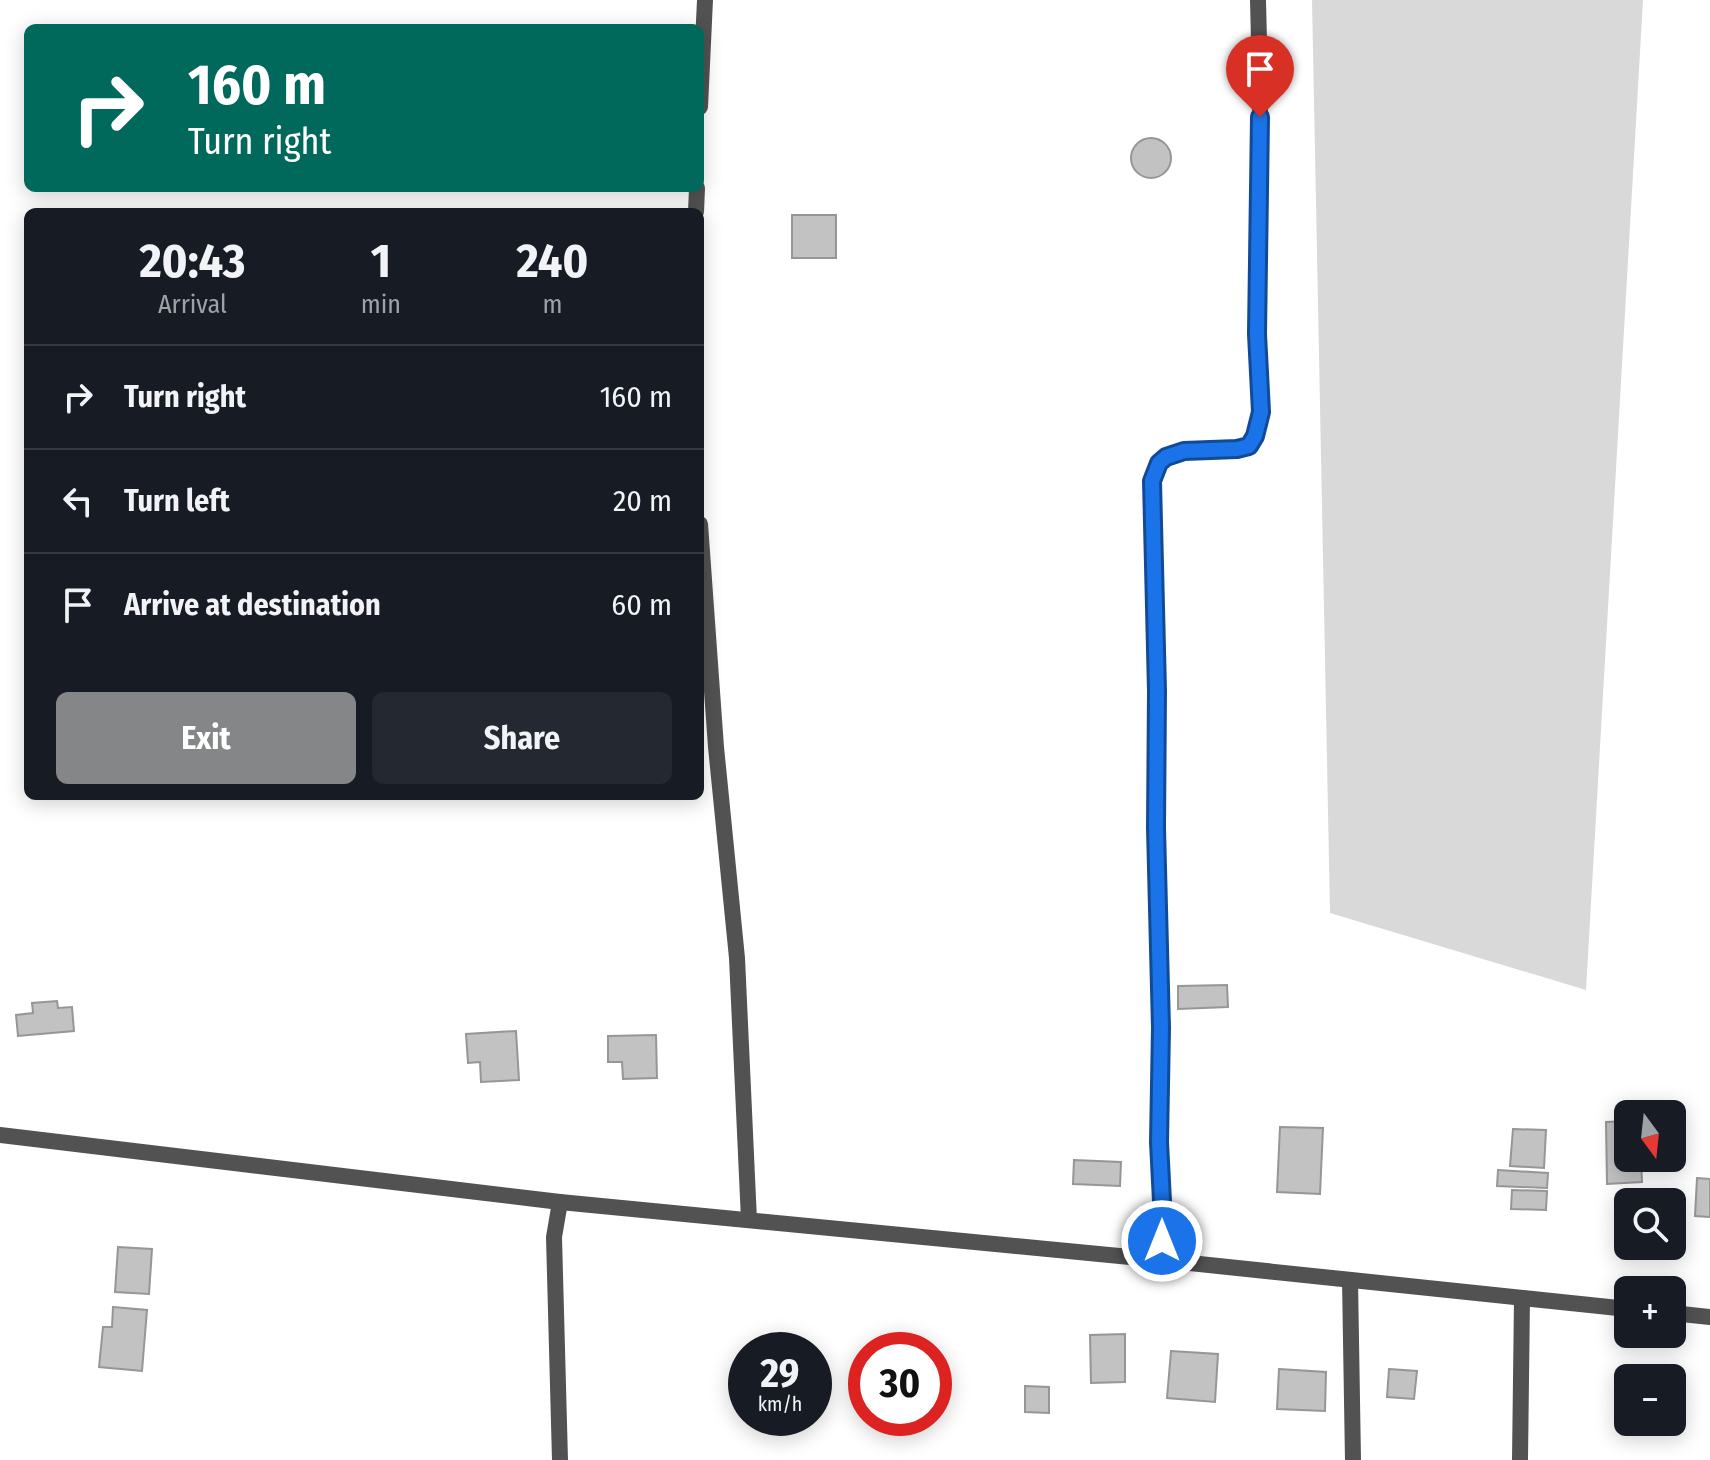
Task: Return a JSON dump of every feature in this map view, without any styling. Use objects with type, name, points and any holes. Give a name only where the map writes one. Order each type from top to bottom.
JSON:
[{"type":"street","points":[[704,24],[705,0]]},
{"type":"street","points":[[1161,1260],[1161,1028],[1152,481],[1159,463],[1166,457],[1184,451],[1249,446],[1261,412],[1257,334],[1258,0]]},
{"type":"street","points":[[704,580],[716,747],[737,958],[749,1220]]},
{"type":"street","points":[[0,1135],[560,1202],[1614,1308]]},
{"type":"street","points":[[560,1202],[554,1237],[560,1460]]},
{"type":"street","points":[[1350,1280],[1353,1460]]},
{"type":"street","points":[[1520,1460],[1522,1298]]},
{"type":"street","points":[[1686,1314],[1710,1317]]},
{"type":"shaded area","points":[[1312,0],[1643,0],[1586,990],[1330,913]]},
{"type":"building","points":[[1151,138],[1165,144],[1171,158],[1165,172],[1151,178],[1137,172],[1131,158],[1137,144]]},
{"type":"building","points":[[792,215],[836,215],[836,258],[792,258]]},
{"type":"building","points":[[1227,985],[1228,1007],[1178,1009],[1178,986]]},
{"type":"building","points":[[57,1001],[58,1008],[72,1007],[74,1031],[18,1036],[16,1015],[33,1013],[32,1003]]},
{"type":"building","points":[[516,1031],[519,1080],[481,1082],[480,1062],[468,1063],[466,1034]]},
{"type":"building","points":[[656,1035],[657,1078],[623,1079],[622,1062],[608,1062],[608,1036]]},
{"type":"building","points":[[1606,1122],[1614,1122],[1614,1172],[1642,1172],[1642,1182],[1607,1184]]},
{"type":"building","points":[[1280,1127],[1323,1128],[1320,1194],[1277,1192]]},
{"type":"building","points":[[1513,1129],[1546,1130],[1544,1168],[1510,1166]]},
{"type":"building","points":[[1074,1160],[1121,1162],[1120,1186],[1073,1184]]},
{"type":"building","points":[[1498,1170],[1548,1173],[1547,1188],[1497,1186]]},
{"type":"building","points":[[1697,1178],[1710,1179],[1710,1217],[1695,1216]]},
{"type":"building","points":[[1512,1190],[1547,1191],[1546,1210],[1511,1209]]},
{"type":"building","points":[[118,1247],[152,1249],[149,1294],[115,1292]]},
{"type":"building","points":[[113,1307],[147,1310],[142,1371],[99,1367],[103,1327],[112,1327]]},
{"type":"building","points":[[1125,1334],[1125,1382],[1091,1383],[1090,1335]]},
{"type":"building","points":[[1171,1351],[1218,1354],[1215,1402],[1167,1398]]},
{"type":"building","points":[[1279,1369],[1326,1372],[1325,1411],[1277,1409]]},
{"type":"building","points":[[1389,1369],[1417,1371],[1414,1399],[1387,1397]]},
{"type":"building","points":[[1025,1386],[1049,1387],[1049,1413],[1025,1412]]},
{"type":"route","points":[[1162,1241],[1152,481],[1159,463],[1166,457],[1184,451],[1237,449],[1249,446],[1255,436],[1261,412],[1257,334],[1260,117]]}]
